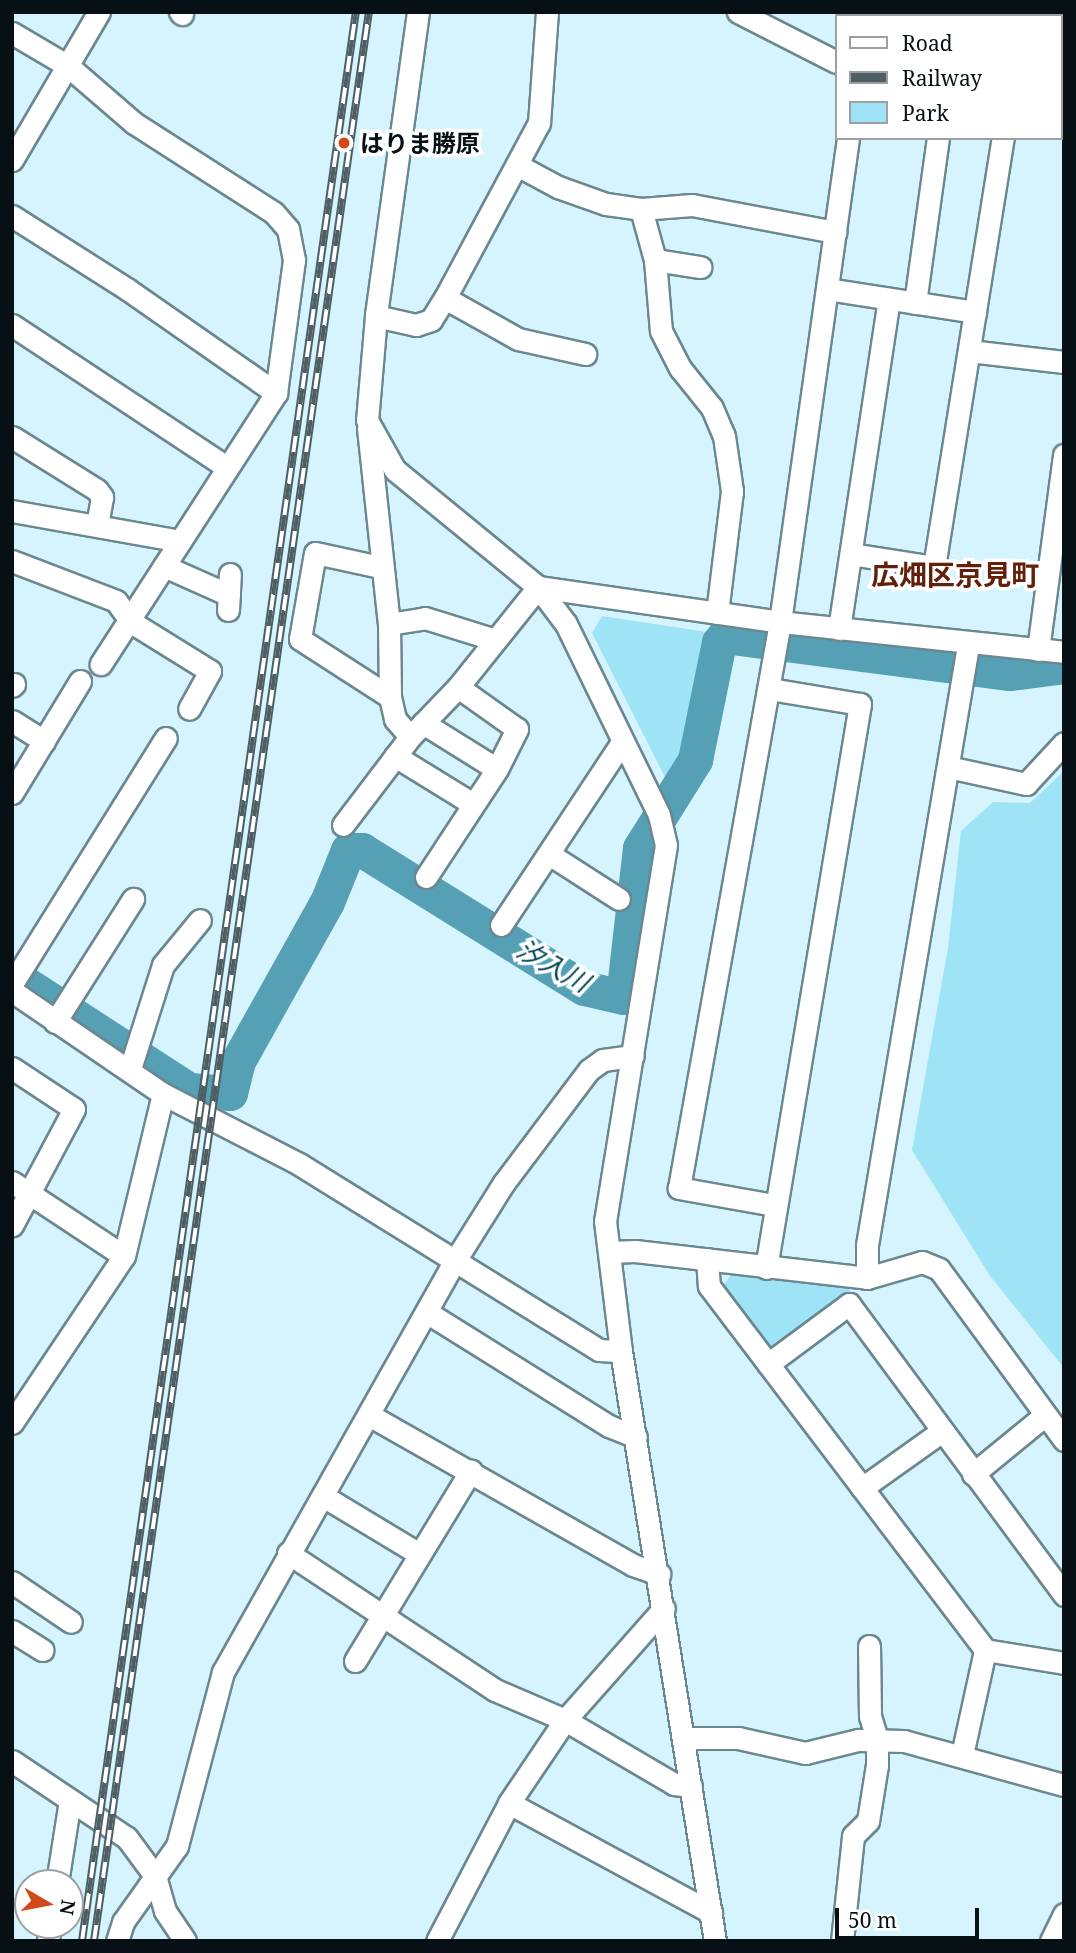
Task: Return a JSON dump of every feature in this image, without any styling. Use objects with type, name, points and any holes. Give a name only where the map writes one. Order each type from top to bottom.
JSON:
[{"type":"street","points":[[12,160],[99,12]]},
{"type":"street","points":[[418,12],[376,316],[367,420],[380,567],[389,624],[390,697],[395,719],[497,769]]},
{"type":"street","points":[[376,316],[416,325],[430,320],[445,299],[538,122],[547,12]]},
{"type":"street","points":[[738,12],[834,61]]},
{"type":"street","points":[[12,33],[68,66],[134,123],[274,213],[288,229],[294,260],[276,393],[225,466],[131,622],[101,664]]},
{"type":"street","points":[[774,1205],[679,1188],[780,622],[848,140]]},
{"type":"street","points":[[915,303],[938,140]]},
{"type":"street","points":[[851,554],[934,567],[1003,140]]},
{"type":"street","points":[[517,165],[558,187],[606,204],[641,209],[692,205],[835,232]]},
{"type":"street","points":[[641,209],[655,260],[661,331],[680,368],[712,408],[724,436],[732,491],[717,613]]},
{"type":"street","points":[[12,216],[127,289],[276,393]]},
{"type":"street","points":[[655,260],[700,267]]},
{"type":"street","points":[[827,289],[975,312]]},
{"type":"street","points":[[445,299],[517,339],[585,354]]},
{"type":"street","points":[[839,629],[888,299]]},
{"type":"street","points":[[12,325],[225,466]]},
{"type":"street","points":[[969,351],[1064,362]]},
{"type":"street","points":[[367,420],[395,470],[538,587],[566,624],[621,744],[659,815],[666,845],[605,1221],[621,1351],[659,1574],[715,1941]]},
{"type":"street","points":[[12,437],[97,490],[102,496],[97,524]]},
{"type":"street","points":[[1038,650],[1064,455]]},
{"type":"street","points":[[12,511],[97,524],[180,541]]},
{"type":"street","points":[[380,567],[315,553],[300,639],[390,697]]},
{"type":"street","points":[[12,561],[116,601],[131,622],[209,671],[189,709]]},
{"type":"street","points":[[164,566],[229,593]]},
{"type":"street","points":[[538,587],[780,622],[968,645],[1064,652]]},
{"type":"street","points":[[343,825],[395,756],[458,687],[538,587]]},
{"type":"street","points":[[389,624],[425,618],[495,640]]},
{"type":"street","points":[[867,1278],[867,1245],[968,645]]},
{"type":"street","points":[[12,793],[80,681]]},
{"type":"street","points":[[426,877],[497,769],[517,729],[458,687]]},
{"type":"street","points":[[766,1268],[774,1205],[860,704],[769,690]]},
{"type":"street","points":[[12,721],[44,741]]},
{"type":"street","points":[[166,738],[15,982],[55,1022],[130,1069],[163,1094],[299,1164],[599,1350],[621,1351]]},
{"type":"street","points":[[948,767],[1026,783],[1064,743]]},
{"type":"street","points":[[501,925],[621,744]]},
{"type":"street","points":[[395,756],[473,804]]},
{"type":"street","points":[[549,854],[619,898]]},
{"type":"street","points":[[55,1022],[133,900]]},
{"type":"street","points":[[130,1069],[163,965],[200,920]]},
{"type":"street","points":[[117,1941],[123,1922],[177,1846],[223,1672],[288,1553],[428,1313],[456,1259],[503,1184],[589,1070],[603,1060],[633,1056]]},
{"type":"street","points":[[12,1068],[74,1109],[12,1225]]},
{"type":"street","points":[[12,1423],[124,1256],[163,1094]]},
{"type":"street","points":[[12,1182],[124,1256]]},
{"type":"street","points":[[609,1252],[707,1259],[867,1278],[922,1262],[939,1269],[1064,1440]]},
{"type":"street","points":[[707,1259],[709,1286],[985,1650],[1064,1662]]},
{"type":"street","points":[[768,1364],[849,1304],[1064,1595]]},
{"type":"street","points":[[428,1313],[609,1426],[636,1437]]},
{"type":"street","points":[[369,1415],[471,1470],[633,1565],[659,1574]]},
{"type":"street","points":[[973,1474],[1045,1415]]},
{"type":"street","points":[[862,1488],[942,1431]]},
{"type":"street","points":[[355,1661],[471,1470]]},
{"type":"street","points":[[323,1496],[419,1554]]},
{"type":"street","points":[[288,1553],[383,1613],[495,1690],[565,1720],[674,1784],[691,1786]]},
{"type":"street","points":[[12,1583],[71,1622]]},
{"type":"street","points":[[437,1941],[509,1803],[565,1720],[664,1608]]},
{"type":"street","points":[[12,1631],[43,1650]]},
{"type":"street","points":[[842,1941],[852,1836],[868,1821],[877,1739],[870,1716],[869,1646]]},
{"type":"street","points":[[961,1755],[985,1650]]},
{"type":"street","points":[[685,1738],[738,1738],[805,1753],[877,1739],[961,1755],[1064,1785]]},
{"type":"street","points":[[12,1761],[127,1838],[155,1876],[165,1911],[185,1941]]},
{"type":"street","points":[[59,1869],[70,1800]]},
{"type":"street","points":[[509,1803],[711,1912]]},
{"type":"street","points":[[1051,1941],[1064,1914]]},
{"type":"green space","points":[[602,616],[720,634],[692,758],[672,791],[592,633]]},
{"type":"green space","points":[[1064,771],[1064,1368],[990,1276],[912,1150],[948,948],[961,831],[993,802],[1030,803]]},
{"type":"green space","points":[[732,1273],[849,1288],[852,1294],[778,1348],[764,1345],[723,1286]]},
{"type":"waterway","name":"汐入川","points":[[12,975],[189,1090],[230,1093],[238,1061],[327,902],[348,850],[362,850],[584,988],[623,997],[640,848],[695,760],[719,642],[724,636],[1010,673],[1064,666]]},
{"type":"railway","points":[[82,1941],[356,12]]},
{"type":"railway","points":[[94,1941],[369,12]]},
{"type":"place","name":"はりま勝原","points":[[344,143]]},
{"type":"district","name":"広畑区京見町","points":[[955,574]]}]
